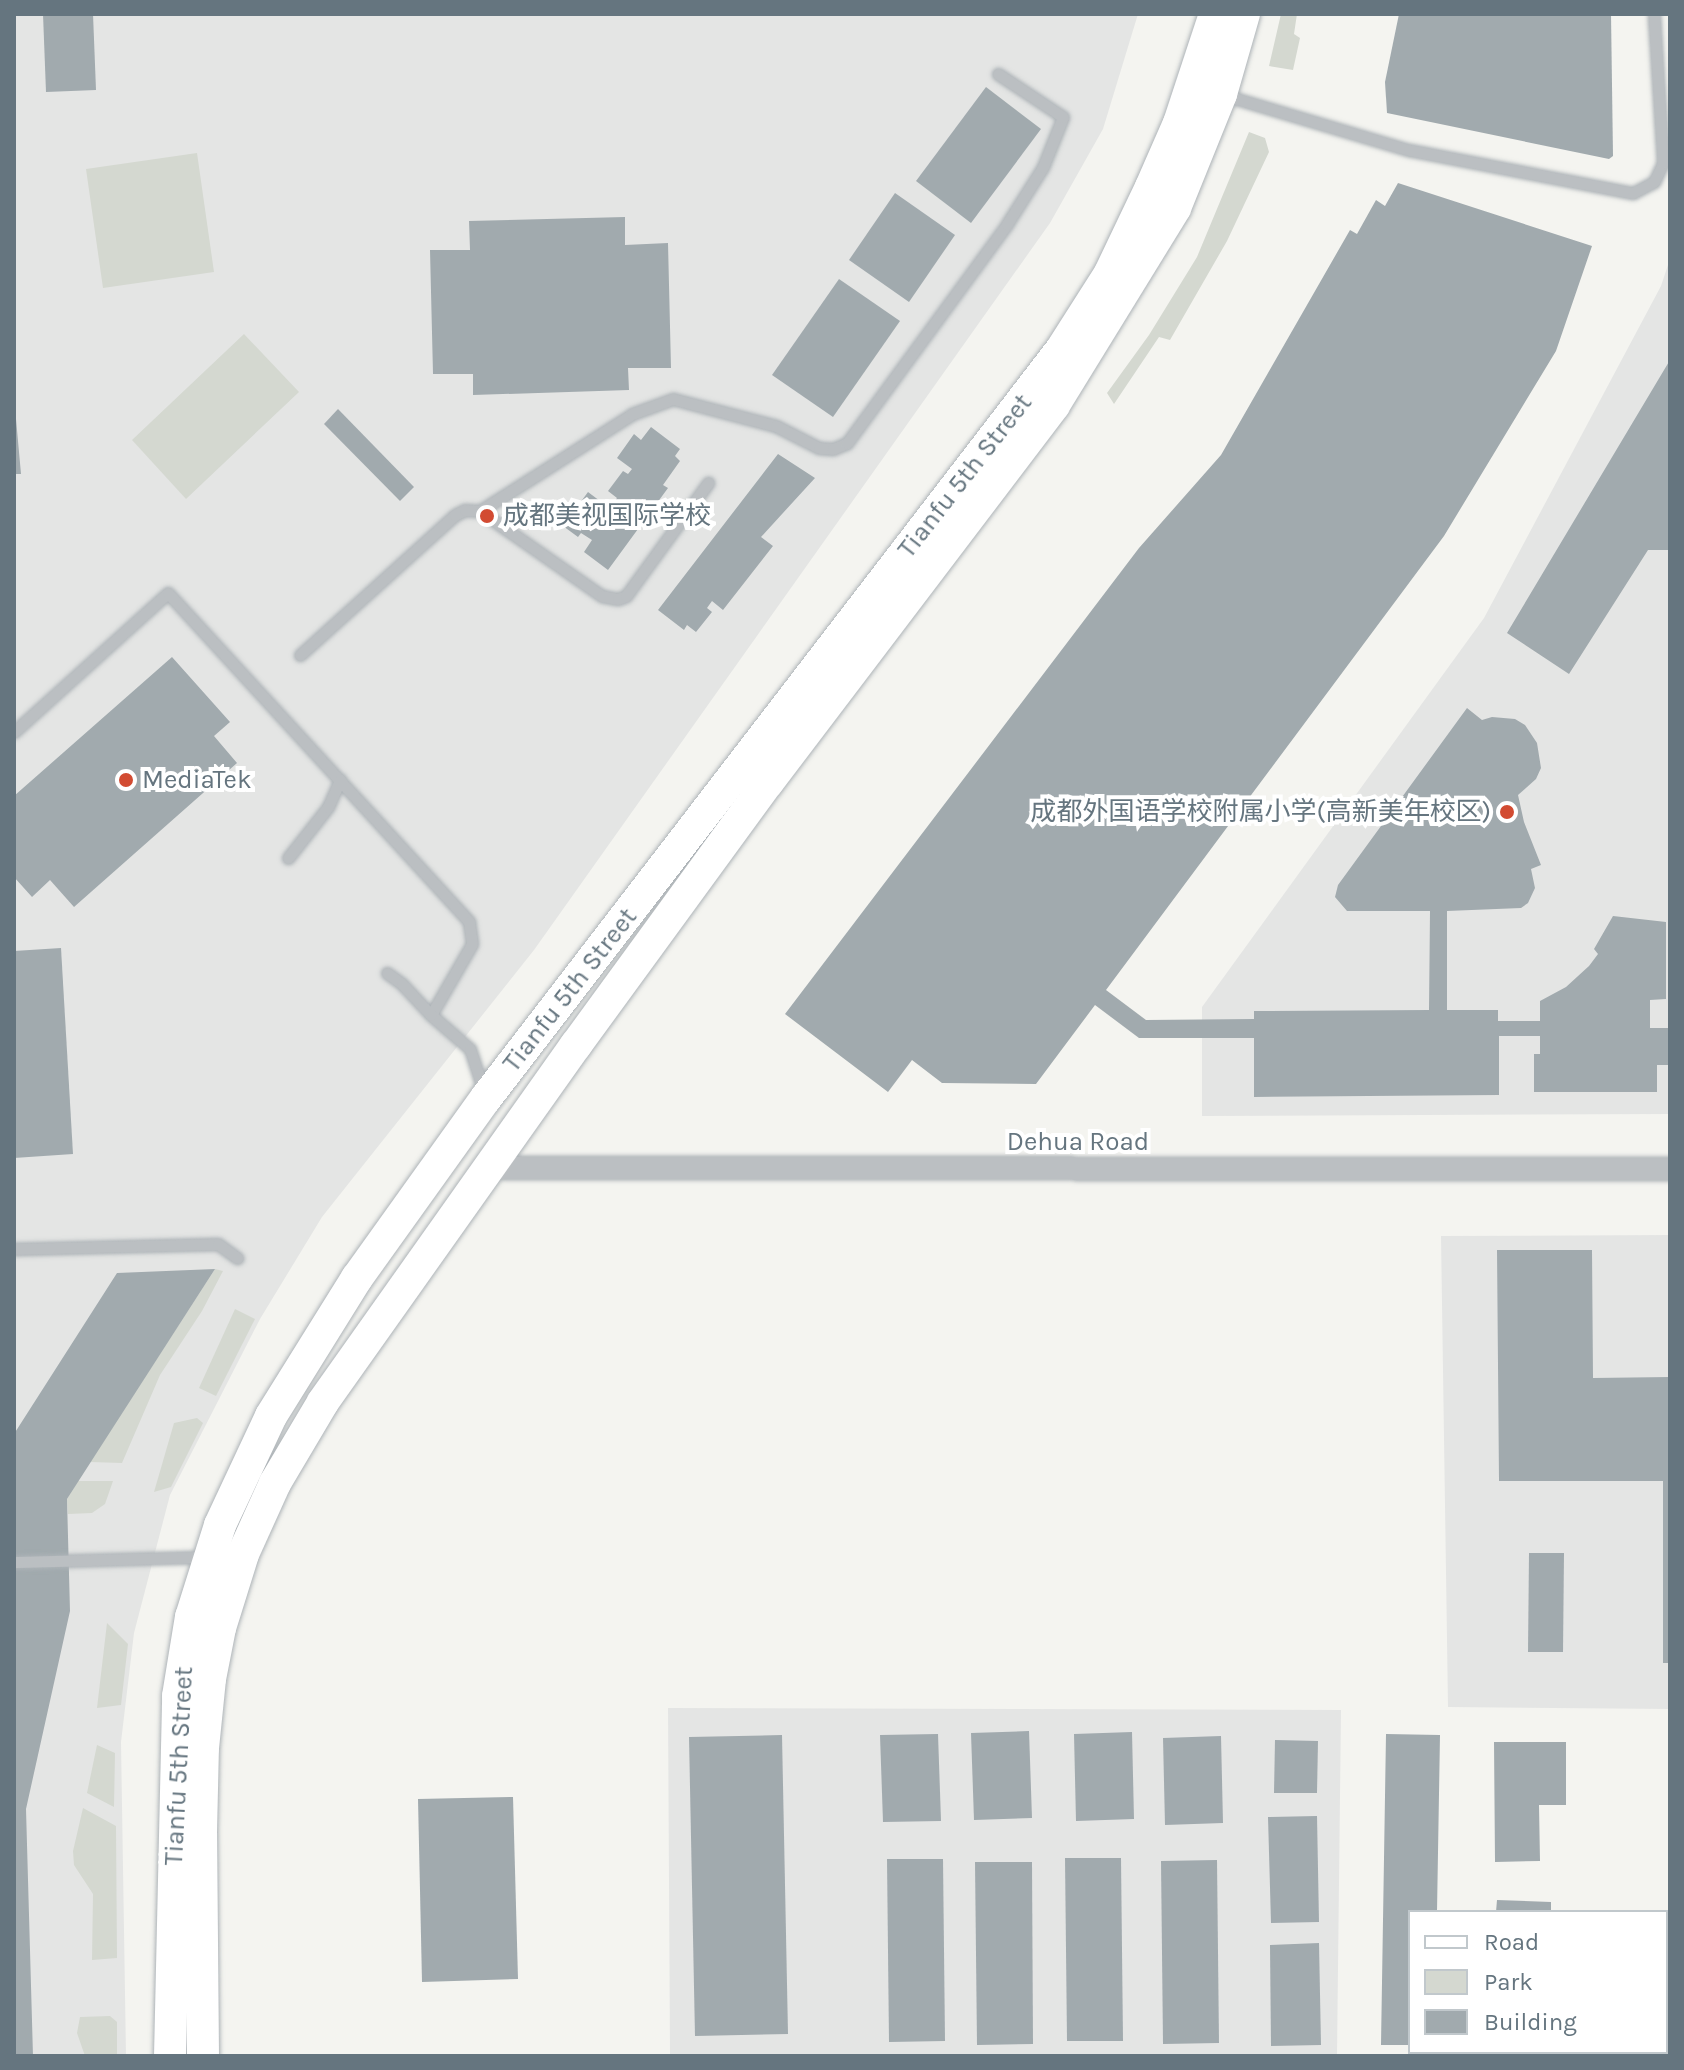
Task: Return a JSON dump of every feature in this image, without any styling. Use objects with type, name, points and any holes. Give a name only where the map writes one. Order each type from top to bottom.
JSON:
[{"type":"street","name":"Tianfu 5th Street","points":[[170,2056],[178,1696],[191,1617],[209,1557],[220,1525],[271,1416],[357,1278],[486,1098],[1061,350],[1110,273],[1151,187],[1179,123],[1215,14]]},
{"type":"street","name":"Tianfu 5th Street","points":[[203,2056],[203,1748],[220,1628],[243,1554],[275,1483],[323,1402],[486,1168],[768,782],[1054,405],[1175,208],[1221,94],[1244,14]]},
{"type":"street","name":"Dehua Road","points":[[486,1168],[1670,1169]]},
{"type":"lane","points":[[1221,94],[1409,150],[1633,193],[1654,182],[1663,163],[1654,14]]},
{"type":"lane","points":[[480,511],[632,414],[673,399],[776,426],[819,448],[833,449],[847,443],[1007,224],[1043,167],[1063,117],[998,74]]},
{"type":"lane","points":[[300,655],[455,515],[465,510],[480,511],[602,596],[618,599],[626,596],[708,483]]},
{"type":"lane","points":[[14,732],[168,593],[469,922],[472,944],[431,1015]]},
{"type":"lane","points":[[288,858],[328,807],[340,780]]},
{"type":"lane","points":[[387,973],[470,1049],[486,1098]]},
{"type":"lane","points":[[14,1249],[218,1244],[237,1258]]},
{"type":"lane","points":[[14,1562],[209,1557]]},
{"type":"shaded area","name":"成都美视国际学校","points":[[14,14],[1138,14],[1103,129],[1050,223],[534,950],[322,1217],[260,1319],[170,1495],[134,1633],[121,1742],[126,2056],[14,2056]]},
{"type":"shaded area","name":"成都外国语学校附属小学(高新美年校区)","points":[[1670,259],[1670,1114],[1202,1116],[1202,1007],[1484,618],[1661,286]]},
{"type":"shaded area","points":[[1670,1235],[1670,1709],[1448,1707],[1441,1236]]},
{"type":"shaded area","points":[[668,1708],[1341,1710],[1337,2056],[670,2056]]},
{"type":"green space","points":[[1281,14],[1297,14],[1294,34],[1300,38],[1293,70],[1269,66]]},
{"type":"green space","points":[[1249,132],[1265,138],[1269,152],[1227,241],[1170,340],[1159,337],[1114,404],[1107,393],[1149,335],[1197,257]]},
{"type":"green space","points":[[197,153],[214,272],[103,288],[86,169]]},
{"type":"green space","points":[[244,334],[299,392],[186,499],[132,440]]},
{"type":"green space","points":[[215,1269],[223,1271],[202,1311],[160,1375],[122,1463],[90,1462]]},
{"type":"green space","points":[[235,1309],[255,1319],[216,1396],[199,1388]]},
{"type":"green space","points":[[197,1418],[203,1423],[171,1487],[154,1492],[174,1423]]},
{"type":"green space","points":[[78,1481],[113,1481],[105,1504],[92,1513],[68,1514],[67,1499]]},
{"type":"green space","points":[[107,1623],[128,1644],[121,1705],[97,1708]]},
{"type":"green space","points":[[97,1745],[115,1753],[114,1807],[87,1793]]},
{"type":"green space","points":[[83,1808],[116,1826],[117,1958],[92,1960],[93,1894],[74,1865],[73,1851]]},
{"type":"green space","points":[[110,2016],[117,2022],[117,2056],[85,2056],[77,2033],[80,2017]]},
{"type":"building","points":[[43,14],[93,14],[96,90],[46,92]]},
{"type":"building","points":[[1399,14],[1611,14],[1613,156],[1609,159],[1387,113],[1385,82]]},
{"type":"building","points":[[986,87],[1041,129],[971,223],[916,181]]},
{"type":"building","points":[[1398,183],[1592,246],[1556,351],[1444,536],[1106,990],[1146,1020],[1254,1019],[1254,1011],[1429,1010],[1430,911],[1347,911],[1335,897],[1338,885],[1467,708],[1482,720],[1492,717],[1515,719],[1525,725],[1537,743],[1541,768],[1536,779],[1518,795],[1524,822],[1541,865],[1531,869],[1535,888],[1528,903],[1521,908],[1447,911],[1447,1010],[1498,1010],[1498,1021],[1540,1021],[1540,1001],[1566,987],[1589,966],[1598,954],[1594,949],[1613,916],[1666,922],[1666,999],[1650,1000],[1650,1028],[1670,1028],[1670,1065],[1657,1065],[1657,1092],[1534,1092],[1534,1054],[1540,1054],[1540,1036],[1499,1036],[1499,1095],[1254,1097],[1254,1038],[1139,1038],[1095,1005],[1036,1084],[942,1083],[912,1060],[888,1092],[785,1014],[1139,548],[1221,455],[1350,230],[1357,234],[1376,200],[1385,206]]},
{"type":"building","points":[[895,193],[955,235],[909,302],[849,260]]},
{"type":"building","points":[[625,217],[625,245],[668,243],[671,368],[628,368],[629,390],[473,395],[473,374],[433,374],[430,250],[470,250],[469,221]]},
{"type":"building","points":[[839,279],[900,321],[833,417],[772,375]]},
{"type":"building","points":[[1670,360],[1670,550],[1648,550],[1569,674],[1507,633]]},
{"type":"building","points":[[14,397],[21,474],[14,474]]},
{"type":"building","points":[[338,409],[414,487],[400,501],[324,424]]},
{"type":"building","points":[[651,427],[680,449],[675,456],[680,461],[663,485],[668,488],[608,570],[584,552],[592,540],[581,533],[578,537],[563,526],[588,492],[600,501],[597,505],[613,517],[620,506],[614,502],[617,498],[608,491],[623,471],[628,474],[632,469],[617,458],[634,434],[641,440]]},
{"type":"building","points":[[778,454],[815,478],[761,537],[773,546],[723,610],[712,601],[707,608],[712,612],[696,632],[687,625],[684,630],[658,610]]},
{"type":"building","name":"MediaTek","points":[[172,657],[230,722],[214,736],[237,763],[74,907],[50,880],[32,897],[14,877],[14,796]]},
{"type":"building","points":[[61,948],[73,1154],[14,1158],[14,951]]},
{"type":"building","points":[[1497,1250],[1592,1250],[1593,1378],[1670,1377],[1670,1663],[1663,1663],[1663,1481],[1499,1481]]},
{"type":"building","points":[[215,1269],[67,1499],[70,1611],[26,1809],[33,2056],[14,2056],[14,1434],[117,1273]]},
{"type":"building","points":[[1529,1553],[1564,1553],[1563,1652],[1528,1652]]},
{"type":"building","points":[[1029,1731],[1032,1818],[974,1820],[971,1733]]},
{"type":"building","points":[[1132,1732],[1134,1819],[1076,1821],[1074,1734]]},
{"type":"building","points":[[938,1734],[941,1821],[883,1822],[880,1735]]},
{"type":"building","points":[[1386,1734],[1440,1735],[1437,1910],[1408,1910],[1408,2045],[1381,2045]]},
{"type":"building","points":[[782,1735],[788,2034],[695,2036],[689,1737]]},
{"type":"building","points":[[1221,1736],[1223,1823],[1165,1825],[1163,1738]]},
{"type":"building","points":[[1275,1740],[1318,1741],[1317,1793],[1274,1793]]},
{"type":"building","points":[[1494,1742],[1566,1742],[1566,1805],[1539,1805],[1540,1861],[1495,1862]]},
{"type":"building","points":[[513,1797],[518,1979],[422,1982],[418,1799]]},
{"type":"building","points":[[1317,1816],[1319,1922],[1271,1923],[1268,1817]]},
{"type":"building","points":[[1065,1858],[1121,1858],[1123,2041],[1067,2041]]},
{"type":"building","points":[[887,1859],[943,1859],[945,2041],[889,2042]]},
{"type":"building","points":[[1217,1860],[1219,2043],[1163,2044],[1161,1861]]},
{"type":"building","points":[[975,1862],[1032,1862],[1033,2044],[977,2045]]},
{"type":"building","points":[[1497,1900],[1551,1902],[1551,1910],[1496,1910]]},
{"type":"building","points":[[1319,1943],[1321,2045],[1271,2046],[1270,1945]]},
{"type":"place","name":"成都美视国际学校","points":[[487,516]]},
{"type":"place","name":"MediaTek","points":[[126,780]]},
{"type":"place","name":"成都外国语学校附属小学(高新美年校区)","points":[[1507,812]]}]
